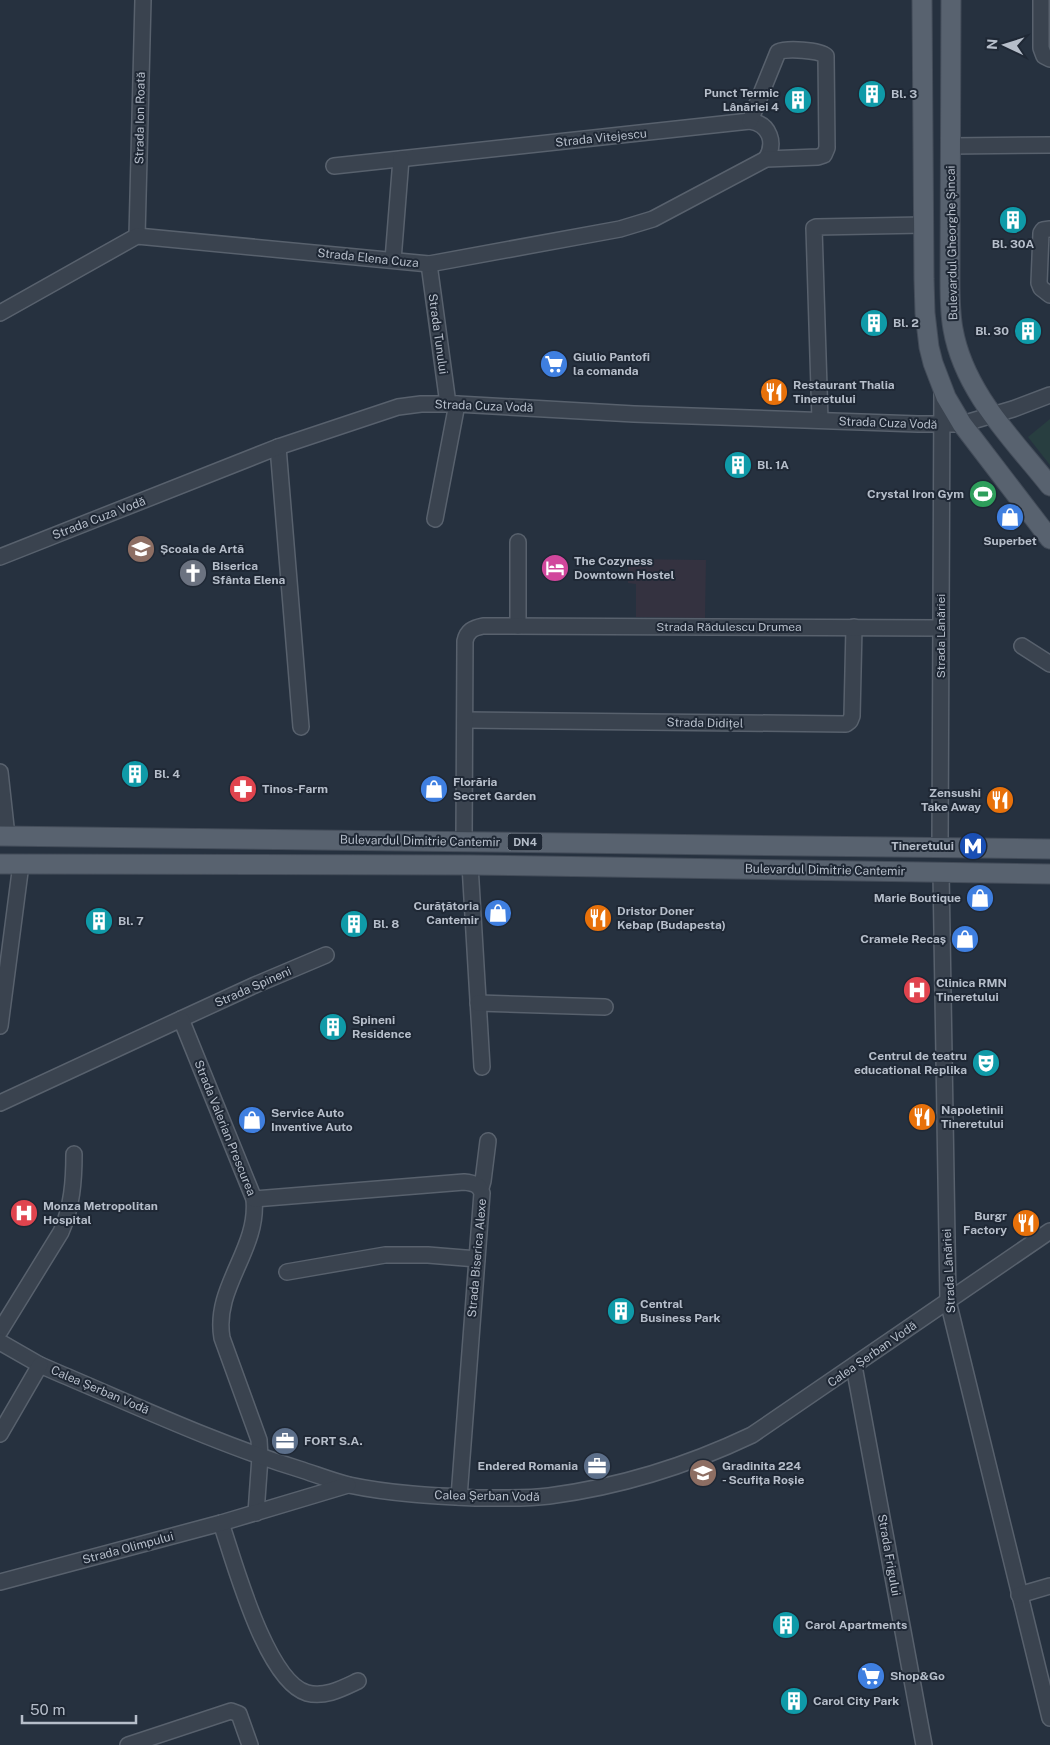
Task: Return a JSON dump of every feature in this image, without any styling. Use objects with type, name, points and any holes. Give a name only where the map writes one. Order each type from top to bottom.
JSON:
[{"type":"main road","points":[[922,0],[926,328],[933,362],[942,387],[962,424],[1050,539]]},
{"type":"main road","name":"Bulevardul Gheorghe Șincai","points":[[951,0],[950,280],[952,323],[958,348],[977,392],[993,416],[1050,486]]},
{"type":"main road","name":"Bulevardul Dimitrie Cantemir","points":[[3,836],[1050,849]]},
{"type":"main road","name":"Bulevardul Dimitrie Cantemir","points":[[0,864],[470,865],[1050,874]]},
{"type":"street","name":"Strada Ion Roată","points":[[137,236],[143,0]]},
{"type":"street","points":[[1041,0],[1041,48],[1044,56],[1050,59]]},
{"type":"street","points":[[784,50],[818,52],[826,56],[826,152],[824,155],[818,158],[766,160],[771,150],[769,135],[763,126],[750,121],[778,52],[784,50]]},
{"type":"street","name":"Strada Vitejescu","points":[[334,166],[750,121]]},
{"type":"street","points":[[951,146],[1050,145]]},
{"type":"street","points":[[393,260],[400,159]]},
{"type":"street","name":"Strada Elena Cuza","points":[[137,236],[429,264],[620,229],[645,222],[766,160]]},
{"type":"street","points":[[820,420],[814,228],[924,225]]},
{"type":"street","points":[[1050,229],[1045,229],[1041,233],[1039,283],[1040,288],[1050,295]]},
{"type":"street","points":[[0,313],[137,236]]},
{"type":"street","name":"Strada Tunului","points":[[429,264],[452,404],[435,519]]},
{"type":"street","points":[[942,387],[942,424]]},
{"type":"street","name":"Strada Cuza Vodă","points":[[0,557],[278,447],[398,407],[452,404],[634,414],[962,424],[993,416],[1050,395]]},
{"type":"street","name":"Strada Lânăriei","points":[[940,847],[942,424]]},
{"type":"street","points":[[278,447],[302,727]]},
{"type":"street","points":[[518,542],[518,626]]},
{"type":"street","name":"Strada Rădulescu Drumea","points":[[464,841],[465,641],[467,634],[474,628],[483,626],[518,626],[941,628]]},
{"type":"street","name":"Strada Didițel","points":[[465,720],[846,724],[852,716],[854,627]]},
{"type":"street","points":[[1022,646],[1050,664]]},
{"type":"street","points":[[0,772],[3,836]]},
{"type":"street","points":[[0,1026],[5,949],[21,864]]},
{"type":"street","points":[[470,865],[482,1067]]},
{"type":"street","name":"Strada Lânăriei","points":[[941,872],[948,1301],[1050,1718]]},
{"type":"street","name":"Strada Spineni","points":[[181,1019],[326,955]]},
{"type":"street","points":[[478,1004],[605,1006]]},
{"type":"street","points":[[0,1103],[181,1019]]},
{"type":"street","name":"Strada Valerian Prescurea","points":[[181,1019],[254,1199],[253,1226],[226,1293],[221,1310],[220,1325],[222,1338],[256,1430],[260,1457]]},
{"type":"street","points":[[481,1188],[484,1181],[488,1141]]},
{"type":"street","points":[[0,1330],[61,1232],[68,1217],[72,1194],[74,1154]]},
{"type":"street","name":"Strada Biserica Alexe","points":[[254,1199],[464,1182],[477,1184],[481,1188],[459,1497]]},
{"type":"street","name":"Calea Șerban Vodă","points":[[0,1342],[40,1365],[260,1457],[348,1485],[403,1493],[459,1497],[524,1498],[550,1496],[636,1478],[717,1450],[752,1435],[1050,1231]]},
{"type":"street","points":[[287,1272],[385,1255],[428,1255],[477,1259]]},
{"type":"street","points":[[0,1434],[40,1365]]},
{"type":"street","name":"Strada Frigului","points":[[854,1366],[924,1745]]},
{"type":"street","points":[[256,1513],[260,1457]]},
{"type":"street","name":"Strada Olimpului","points":[[0,1582],[221,1523],[348,1485]]},
{"type":"street","points":[[221,1523],[257,1626],[276,1664],[285,1676],[296,1687],[306,1693],[317,1694],[338,1690],[358,1681]]},
{"type":"street","points":[[1019,1595],[1050,1586]]},
{"type":"street","points":[[128,1745],[231,1711],[240,1714],[250,1745]]},
{"type":"shaded area","points":[[628,559],[706,560],[705,618],[636,617],[636,584],[628,583]]},
{"type":"green space","points":[[1050,419],[1050,465],[1028,437]]},
{"type":"place","name":"Bl. 3","points":[[872,94]]},
{"type":"place","name":"Punct Termic Lânăriei 4","points":[[798,100]]},
{"type":"place","name":"Bl. 30A","points":[[1013,220]]},
{"type":"place","name":"Bl. 2","points":[[874,323]]},
{"type":"place","name":"Bl. 30","points":[[1028,331]]},
{"type":"place","name":"Giulio Pantofi la comanda","points":[[554,364]]},
{"type":"place","name":"Restaurant Thalia Tineretului","points":[[774,392]]},
{"type":"place","name":"Bl. 1A","points":[[738,465]]},
{"type":"place","name":"Crystal Iron Gym","points":[[983,494]]},
{"type":"place","name":"Superbet","points":[[1010,517]]},
{"type":"place","name":"Școala de Artă","points":[[141,549]]},
{"type":"place","name":"The Cozyness Downtown Hostel","points":[[555,568]]},
{"type":"place","name":"Biserica Sfânta Elena","points":[[193,573]]},
{"type":"place","name":"Bl. 4","points":[[135,774]]},
{"type":"place","name":"Tinos-Farm","points":[[243,789]]},
{"type":"place","name":"Florăria Secret Garden","points":[[434,789]]},
{"type":"place","name":"Zensushi Take Away","points":[[1000,800]]},
{"type":"place","name":"Tineretului","points":[[973,846]]},
{"type":"place","name":"Marie Boutique","points":[[980,898]]},
{"type":"place","name":"Curățătoria Cantemir","points":[[498,913]]},
{"type":"place","name":"Dristor Doner Kebap (Budapesta)","points":[[598,918]]},
{"type":"place","name":"Bl. 7","points":[[99,921]]},
{"type":"place","name":"Bl. 8","points":[[354,924]]},
{"type":"place","name":"Cramele Recaș","points":[[965,939]]},
{"type":"place","name":"Clinica RMN Tineretului","points":[[917,990]]},
{"type":"place","name":"Spineni Residence","points":[[333,1027]]},
{"type":"place","name":"Centrul de teatru educational Replika","points":[[986,1063]]},
{"type":"place","name":"Napoletinii Tineretului","points":[[922,1117]]},
{"type":"place","name":"Service Auto Inventive Auto","points":[[252,1120]]},
{"type":"place","name":"Monza Metropolitan Hospital","points":[[24,1213]]},
{"type":"place","name":"Burgr Factory","points":[[1026,1223]]},
{"type":"place","name":"Central Business Park","points":[[621,1311]]},
{"type":"place","name":"FORT S.A.","points":[[285,1441]]},
{"type":"place","name":"Endered Romania","points":[[597,1466]]},
{"type":"place","name":"Gradinita 224 - Scufița Roșie","points":[[703,1473]]},
{"type":"place","name":"Carol Apartments","points":[[786,1625]]},
{"type":"place","name":"Shop&Go","points":[[871,1676]]},
{"type":"place","name":"Carol City Park","points":[[794,1701]]}]
